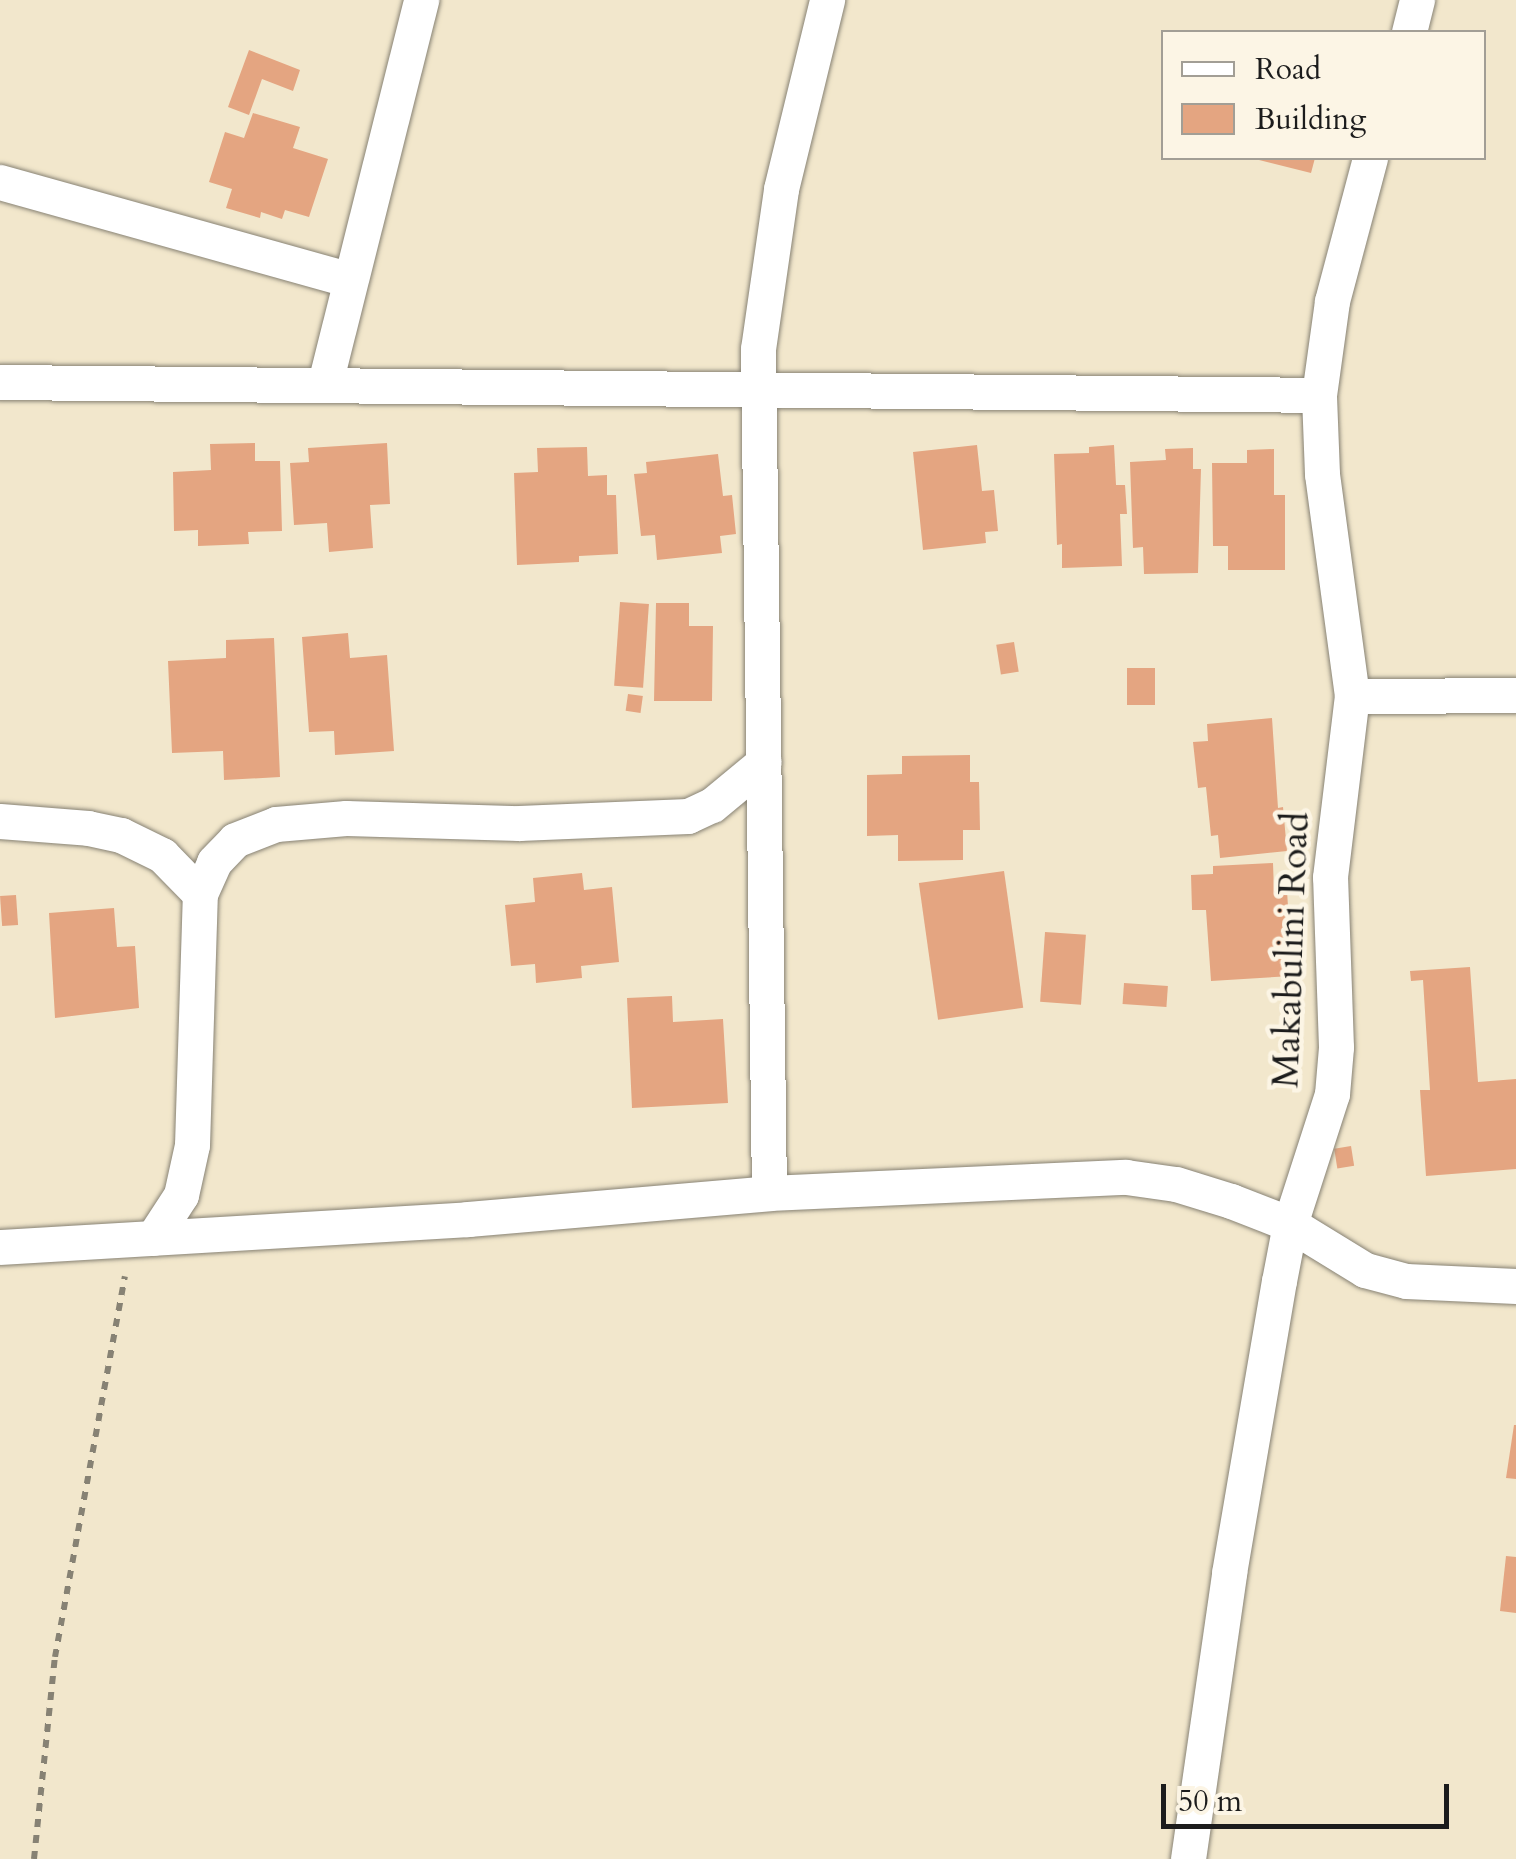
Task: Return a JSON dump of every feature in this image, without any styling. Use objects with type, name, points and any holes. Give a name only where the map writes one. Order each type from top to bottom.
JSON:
[{"type":"street","points":[[325,383],[421,0]]},
{"type":"street","points":[[769,1192],[757,392],[765,282],[781,189],[827,0]]},
{"type":"street","points":[[1409,30],[1417,0]]},
{"type":"street","name":"Makabulini Road","points":[[1190,1842],[1229,1573],[1290,1224],[1332,1094],[1336,1047],[1330,876],[1352,696],[1322,474],[1319,395],[1332,301],[1369,160]]},
{"type":"street","points":[[0,182],[348,279]]},
{"type":"street","points":[[0,382],[1319,395]]},
{"type":"street","points":[[1352,696],[1516,695]]},
{"type":"street","points":[[142,1239],[181,1195],[192,1145],[200,894],[214,862],[235,840],[276,824],[346,818],[622,822],[688,816],[712,805],[764,762]]},
{"type":"street","points":[[0,821],[88,828],[121,835],[162,856],[200,894]]},
{"type":"street","points":[[0,1247],[468,1219],[769,1192],[1126,1176],[1176,1184],[1290,1224],[1365,1270],[1406,1281],[1516,1286]]},
{"type":"street","points":[[1190,1842],[1215,1859]]},
{"type":"path","points":[[34,1859],[54,1656],[142,1239]]},
{"type":"building","points":[[249,50],[300,70],[293,91],[262,79],[249,115],[228,107]]},
{"type":"building","points":[[253,113],[300,127],[293,148],[328,159],[309,217],[285,210],[282,219],[261,212],[260,218],[226,208],[232,189],[209,182],[225,132],[244,138]]},
{"type":"building","points":[[1259,160],[1314,160],[1311,173]]},
{"type":"building","points":[[255,443],[255,461],[280,461],[282,531],[248,532],[249,544],[198,546],[198,530],[174,531],[173,472],[211,470],[210,444]]},
{"type":"building","points":[[387,443],[390,504],[370,505],[373,548],[329,552],[327,523],[294,525],[290,463],[309,462],[308,448]]},
{"type":"building","points":[[977,445],[982,491],[994,490],[998,531],[985,532],[986,543],[923,550],[913,452]]},
{"type":"building","points":[[1114,445],[1116,485],[1125,485],[1127,514],[1120,514],[1122,566],[1062,568],[1062,544],[1057,545],[1054,454],[1089,453],[1089,447]]},
{"type":"building","points":[[587,447],[588,476],[607,475],[607,495],[616,495],[618,554],[579,556],[579,562],[517,565],[514,473],[538,472],[537,448]]},
{"type":"building","points":[[1193,448],[1193,469],[1201,469],[1198,573],[1144,574],[1143,547],[1133,548],[1130,462],[1166,460],[1165,449]]},
{"type":"building","points":[[1274,449],[1274,495],[1285,495],[1285,570],[1228,570],[1228,546],[1213,546],[1212,463],[1247,463],[1247,450]]},
{"type":"building","points":[[718,454],[723,496],[732,495],[736,534],[720,536],[722,553],[657,560],[655,535],[641,536],[634,474],[647,473],[646,462]]},
{"type":"building","points":[[620,602],[649,604],[643,688],[614,686]]},
{"type":"building","points":[[656,603],[689,603],[689,626],[713,626],[712,701],[654,701]]},
{"type":"building","points":[[348,633],[350,658],[387,655],[394,751],[335,755],[334,731],[309,732],[302,637]]},
{"type":"building","points":[[274,638],[280,777],[224,780],[223,751],[172,753],[168,661],[226,658],[226,640]]},
{"type":"building","points":[[1014,642],[1019,672],[1001,674],[996,645]]},
{"type":"building","points":[[1127,668],[1155,668],[1155,705],[1127,705]]},
{"type":"building","points":[[628,694],[643,696],[640,713],[626,711]]},
{"type":"building","points":[[1272,718],[1278,808],[1283,807],[1287,851],[1220,858],[1218,835],[1211,836],[1206,787],[1198,788],[1193,742],[1208,741],[1207,724]]},
{"type":"building","points":[[970,755],[970,782],[979,782],[980,830],[963,830],[963,860],[898,861],[898,835],[867,836],[867,775],[902,774],[902,756]]},
{"type":"building","points":[[1273,863],[1274,891],[1287,890],[1292,976],[1211,981],[1206,910],[1192,910],[1191,875],[1213,874],[1213,866]]},
{"type":"building","points":[[1004,871],[1023,1008],[938,1020],[919,883]]},
{"type":"building","points":[[582,873],[584,890],[612,887],[619,962],[581,966],[582,978],[536,983],[535,964],[511,966],[505,905],[535,902],[533,878]]},
{"type":"building","points":[[16,895],[18,925],[2,926],[0,896]]},
{"type":"building","points":[[114,908],[117,947],[135,946],[139,1008],[55,1018],[49,913]]},
{"type":"building","points":[[1045,932],[1086,935],[1081,1005],[1040,1002]]},
{"type":"building","points":[[1470,967],[1478,1082],[1516,1079],[1516,1169],[1426,1176],[1420,1090],[1430,1090],[1423,980],[1411,981],[1410,971]]},
{"type":"building","points":[[1124,983],[1168,986],[1166,1007],[1123,1004]]},
{"type":"building","points":[[672,996],[673,1022],[723,1019],[728,1103],[632,1108],[627,998]]},
{"type":"building","points":[[1351,1146],[1354,1166],[1337,1168],[1334,1149]]},
{"type":"building","points":[[1516,1425],[1516,1479],[1506,1478]]},
{"type":"building","points":[[1506,1556],[1516,1557],[1516,1613],[1500,1611]]}]
